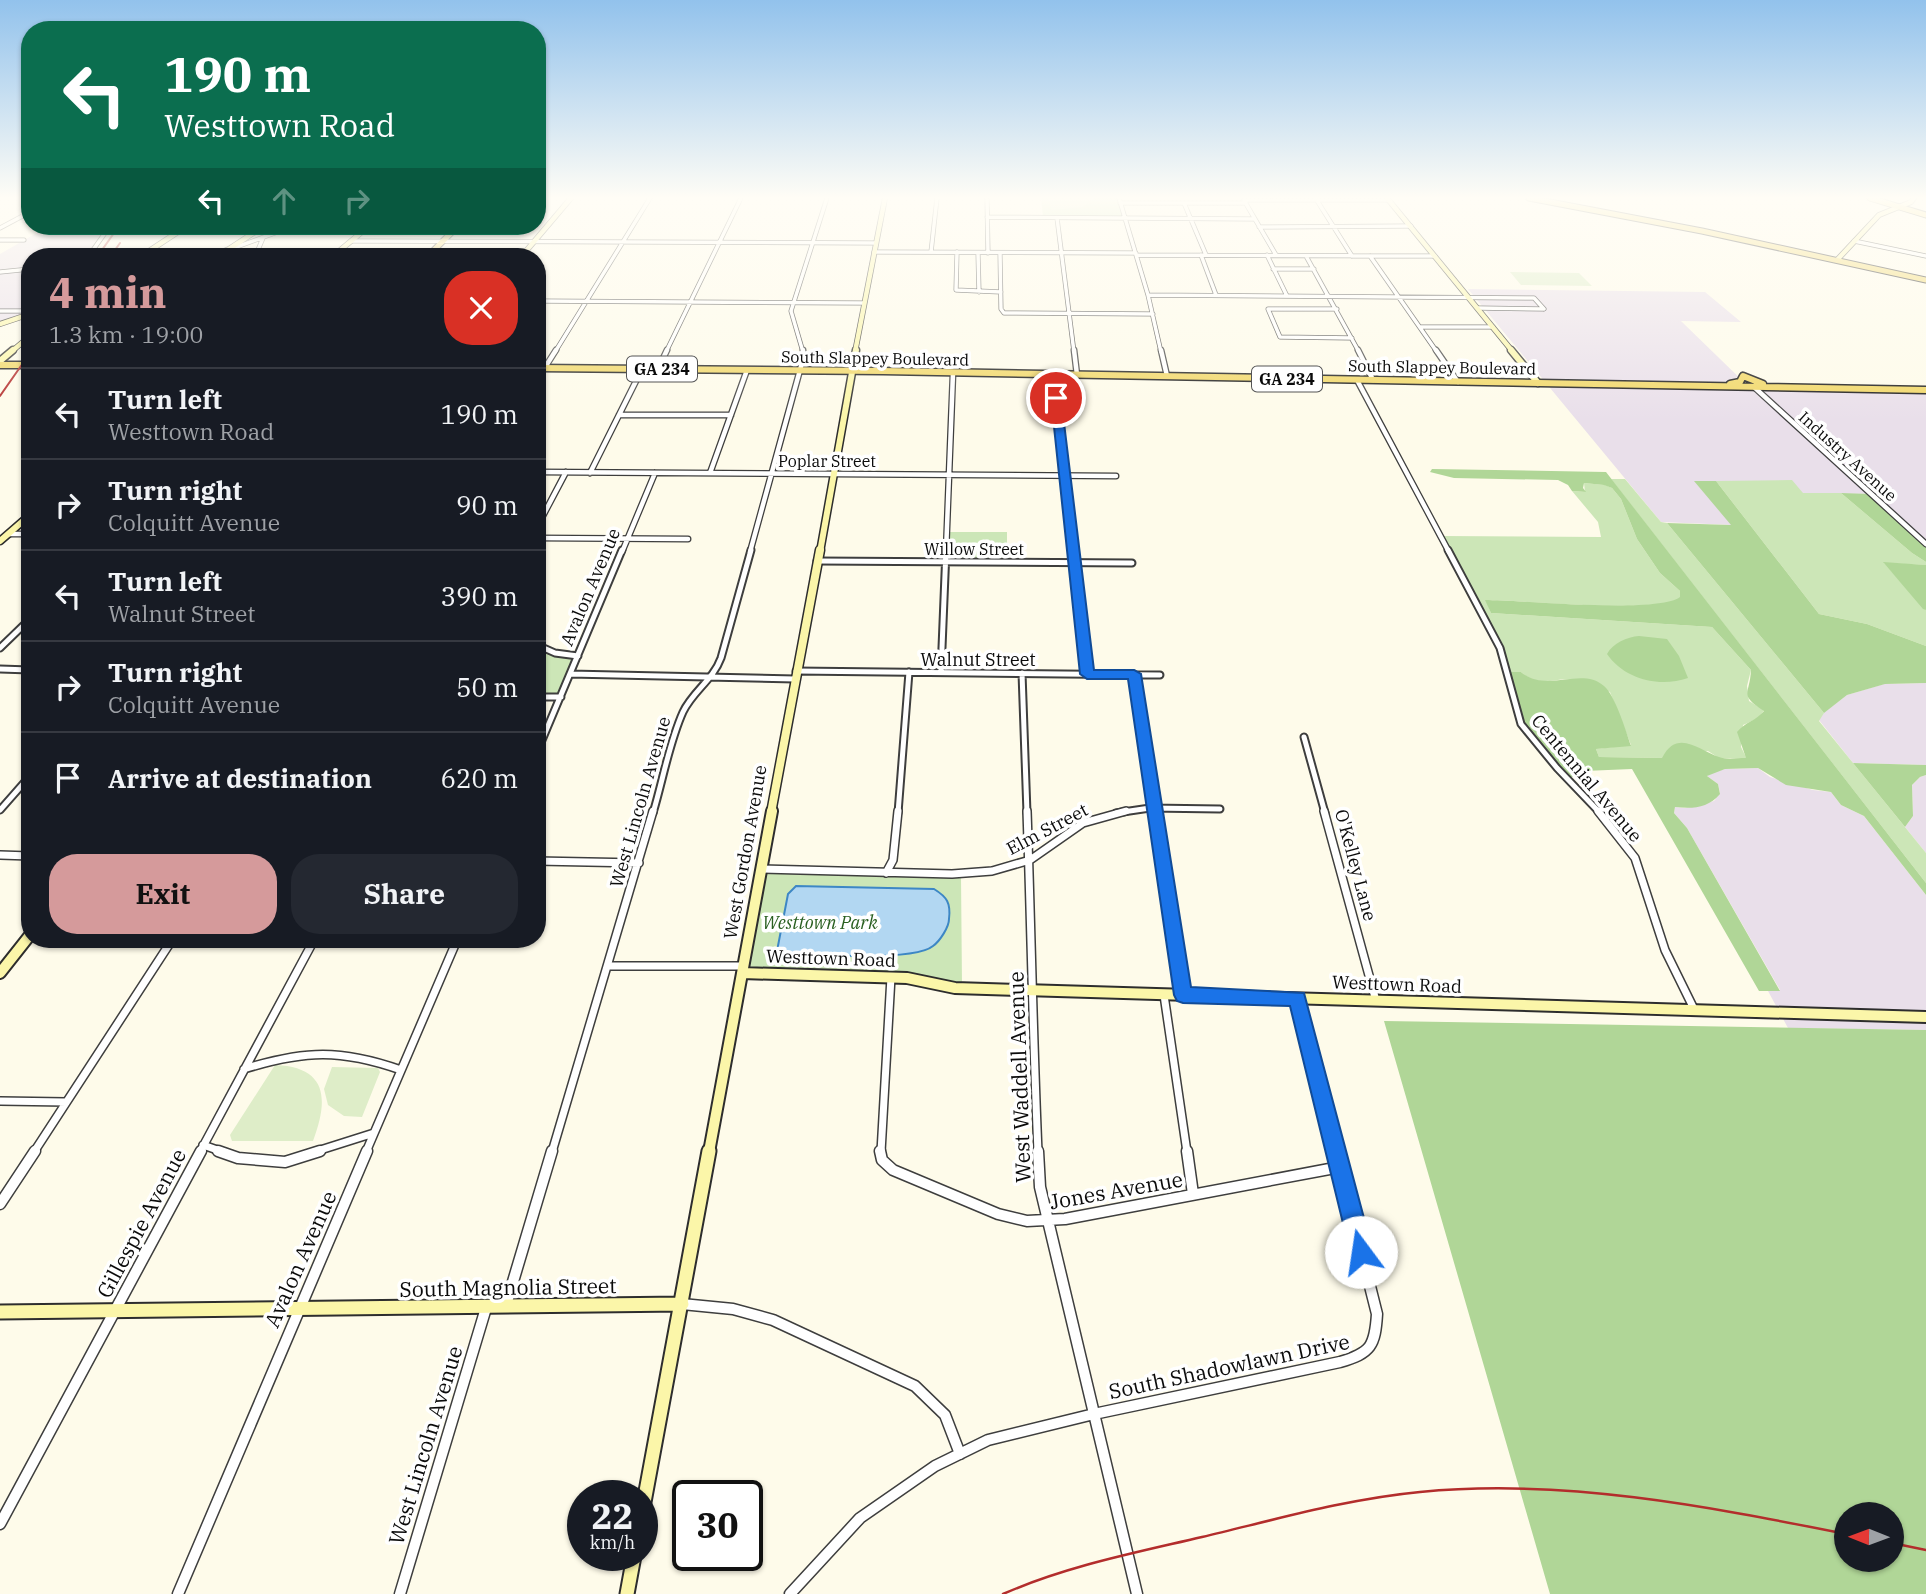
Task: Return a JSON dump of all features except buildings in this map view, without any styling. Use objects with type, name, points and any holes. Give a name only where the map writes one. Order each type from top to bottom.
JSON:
[{"type":"main road","points":[[1892,272],[1926,280]]},
{"type":"main road","points":[[0,363],[18,365]]},
{"type":"main road","points":[[0,371],[18,365]]},
{"type":"main road","name":"South Slappey Boulevard","points":[[546,368],[1055,374],[1926,390]]},
{"type":"main road","points":[[1720,387],[1740,382],[1743,376],[1780,388]]},
{"type":"street","points":[[546,361],[606,272]]},
{"type":"street","points":[[658,369],[706,272]]},
{"type":"street","name":"West Lincoln Avenue","points":[[506,1306],[682,715],[689,700],[712,679],[721,658],[800,370],[804,347],[792,323],[794,303],[803,272]]},
{"type":"street","name":"West Gordon Avenue","points":[[648,1480],[870,272]]},
{"type":"street","points":[[956,272],[955,289],[1001,292]]},
{"type":"street","points":[[978,272],[979,292]]},
{"type":"street","points":[[1000,272],[1001,311],[1010,314],[1153,314]]},
{"type":"street","points":[[1064,272],[1077,375]]},
{"type":"street","points":[[1141,272],[1167,376]]},
{"type":"street","points":[[1209,272],[1216,295]]},
{"type":"street","points":[[1275,272],[1287,296]]},
{"type":"street","points":[[1315,272],[1373,380]]},
{"type":"street","points":[[1382,272],[1458,382]]},
{"type":"street","points":[[1449,272],[1538,383]]},
{"type":"street","points":[[1148,295],[1534,298],[1544,309],[1478,309]]},
{"type":"street","points":[[546,301],[863,303]]},
{"type":"street","points":[[1337,309],[1268,309],[1280,337],[1352,338]]},
{"type":"street","points":[[0,311],[20,314]]},
{"type":"street","points":[[0,324],[20,314]]},
{"type":"street","points":[[1420,327],[1493,327]]},
{"type":"street","points":[[0,363],[21,344]]},
{"type":"street","points":[[590,472],[642,369]]},
{"type":"street","points":[[710,473],[747,370]]},
{"type":"street","points":[[941,672],[953,373]]},
{"type":"street","points":[[1055,374],[1087,674]]},
{"type":"street","name":"Centennial Avenue","points":[[1357,380],[1500,648],[1521,724],[1557,768],[1608,821],[1635,858],[1664,950],[1694,1010]]},
{"type":"street","name":"Industry Avenue","points":[[1754,387],[1926,544]]},
{"type":"street","points":[[619,415],[731,415]]},
{"type":"street","name":"Poplar Street","points":[[546,472],[1116,476]]},
{"type":"street","points":[[546,510],[566,472]]},
{"type":"street","name":"Avalon Avenue","points":[[546,731],[655,473]]},
{"type":"street","points":[[0,541],[21,523]]},
{"type":"street","points":[[8,534],[21,534]]},
{"type":"street","points":[[546,538],[688,539]]},
{"type":"street","name":"Willow Street","points":[[817,561],[1132,563]]},
{"type":"street","points":[[0,648],[21,628]]},
{"type":"street","points":[[546,647],[555,653],[578,656]]},
{"type":"street","points":[[0,669],[21,670]]},
{"type":"street","points":[[886,873],[893,860],[909,672]]},
{"type":"street","name":"Walnut Street","points":[[570,674],[712,679],[909,672],[1160,675]]},
{"type":"street","name":"West Waddell Avenue","points":[[1022,673],[1030,860],[1033,991],[1031,1008],[1040,1187],[1137,1594]]},
{"type":"street","points":[[1134,674],[1183,995]]},
{"type":"street","points":[[546,697],[561,697]]},
{"type":"street","name":"O'Kelley Lane","points":[[1304,737],[1376,1001]]},
{"type":"street","points":[[0,810],[21,786]]},
{"type":"street","name":"Elm Street","points":[[762,869],[977,873],[1030,860],[1085,822],[1136,809],[1220,809]]},
{"type":"street","points":[[0,855],[21,856]]},
{"type":"street","points":[[546,861],[639,863]]},
{"type":"street","points":[[0,973],[21,946]]},
{"type":"street","points":[[0,1204],[167,948]]},
{"type":"street","name":"Gillespie Avenue","points":[[0,1524],[310,948]]},
{"type":"street","name":"Avalon Avenue","points":[[178,1594],[454,948]]},
{"type":"street","points":[[608,966],[743,970]]},
{"type":"street","name":"Westtown Road","points":[[743,970],[908,978],[955,988],[1926,1017]]},
{"type":"street","name":"Jones Avenue","points":[[891,977],[879,1144],[882,1160],[893,1170],[998,1214],[1027,1221],[1047,1220],[1340,1167]]},
{"type":"street","points":[[1164,995],[1193,1194]]},
{"type":"street","name":"South Shadowlawn Drive","points":[[790,1594],[860,1518],[935,1466],[988,1440],[1094,1414],[1340,1362],[1362,1356],[1371,1349],[1374,1345],[1377,1314],[1298,999]]},
{"type":"street","points":[[244,1069],[294,1054],[326,1051],[401,1070]]},
{"type":"street","points":[[0,1101],[66,1102]]},
{"type":"street","points":[[203,1145],[237,1158],[285,1162],[374,1133]]},
{"type":"street","name":"South Magnolia Street","points":[[0,1312],[682,1304],[733,1309],[773,1320],[915,1386],[929,1396],[949,1420],[960,1454]]},
{"type":"street","name":"West Lincoln Avenue","points":[[400,1594],[486,1308]]},
{"type":"street","points":[[628,1594],[632,1571]]},
{"type":"shaded area","points":[[0,272],[21,272],[21,314],[0,321]]},
{"type":"shaded area","points":[[1468,289],[1705,292],[1741,322],[1681,321],[1752,390],[1926,394],[1926,544],[1871,494],[1803,493],[1695,481],[1732,525],[1661,522]]},
{"type":"shaded area","points":[[1926,683],[1926,765],[1853,763],[1819,720],[1822,714],[1847,695],[1884,684]]},
{"type":"shaded area","points":[[1758,768],[1770,777],[1813,790],[1831,792],[1841,805],[1864,816],[1926,895],[1926,1030],[1788,1028],[1768,991],[1780,990],[1687,828],[1674,813],[1675,807],[1685,808],[1714,801],[1720,793],[1718,784],[1707,776],[1711,773],[1725,769]]},
{"type":"shaded area","points":[[1926,775],[1926,853],[1905,827],[1913,816],[1912,785]]},
{"type":"green space","points":[[1510,272],[1579,273],[1592,286],[1521,285]]},
{"type":"green space","points":[[1432,469],[1606,472],[1926,883],[1926,895],[1864,816],[1841,805],[1831,792],[1786,785],[1758,768],[1725,769],[1707,776],[1718,784],[1720,794],[1700,806],[1675,807],[1674,813],[1687,828],[1780,991],[1759,991],[1632,769],[1584,771],[1568,779],[1521,724],[1508,672],[1521,672],[1542,681],[1585,678],[1604,686],[1616,705],[1631,746],[1596,749],[1599,757],[1662,758],[1674,744],[1681,743],[1732,759],[1746,758],[1737,732],[1764,711],[1751,701],[1747,694],[1751,670],[1712,627],[1491,613],[1485,600],[1645,605],[1680,597],[1680,591],[1660,573],[1637,539],[1621,499],[1612,488],[1584,483],[1586,492],[1572,491],[1568,485],[1558,480],[1454,478],[1430,472]]},
{"type":"green space","points":[[1611,479],[1625,479],[1661,522],[1667,523],[1824,713],[1819,721],[1926,853],[1926,883]]},
{"type":"green space","points":[[1792,480],[1803,493],[1841,493],[1926,562],[1926,565],[1884,563],[1926,610],[1926,646],[1867,624],[1819,614],[1716,481]]},
{"type":"green space","points":[[1694,481],[1716,481],[1819,614],[1867,624],[1926,646],[1926,683],[1885,684],[1847,695],[1824,713],[1667,523],[1731,525]]},
{"type":"green space","points":[[1584,483],[1612,488],[1621,499],[1637,539],[1660,573],[1680,591],[1681,598],[1667,603],[1618,606],[1486,600],[1491,613],[1712,627],[1751,670],[1747,686],[1749,701],[1764,710],[1759,718],[1743,725],[1741,747],[1747,759],[1719,758],[1708,751],[1663,758],[1599,757],[1596,749],[1631,745],[1610,692],[1578,680],[1540,681],[1521,672],[1508,672],[1505,659],[1441,536],[1601,537],[1598,522],[1572,491],[1585,492]]},
{"type":"green space","points":[[1841,493],[1871,494],[1926,544],[1926,562],[1912,553]]},
{"type":"green space","points":[[948,532],[1007,532],[1007,561],[946,561]]},
{"type":"green space","points":[[1883,562],[1926,565],[1926,610],[1923,609]]},
{"type":"green space","points":[[1639,636],[1667,639],[1679,656],[1688,678],[1666,682],[1643,679],[1614,663],[1607,654],[1613,647],[1621,641]]},
{"type":"green space","points":[[546,648],[577,657],[560,696],[546,697]]},
{"type":"green space","points":[[1853,763],[1926,765],[1926,775],[1912,785],[1913,816],[1905,827]]},
{"type":"green space","name":"Westtown Park","points":[[763,871],[961,876],[962,986],[745,971]]},
{"type":"green space","points":[[1384,1021],[1926,1030],[1926,1594],[1550,1594]]},
{"type":"green space","points":[[275,1065],[306,1072],[315,1079],[320,1089],[321,1113],[313,1141],[232,1141],[230,1135]]},
{"type":"green space","points":[[332,1067],[378,1068],[380,1072],[362,1117],[344,1116],[328,1105],[324,1089]]},
{"type":"water","points":[[796,886],[934,889],[947,901],[949,922],[938,941],[922,951],[858,956],[777,951],[788,894]]},
{"type":"railway","points":[[0,396],[21,366]]},
{"type":"railway","points":[[1003,1594],[1076,1568],[1126,1555],[1337,1505],[1420,1492],[1527,1489],[1634,1497],[1834,1532]]},
{"type":"railway","points":[[1904,1545],[1926,1550]]},
{"type":"route","points":[[1056,398],[1087,674],[1134,674],[1183,995],[1298,999],[1361,1252]]}]
